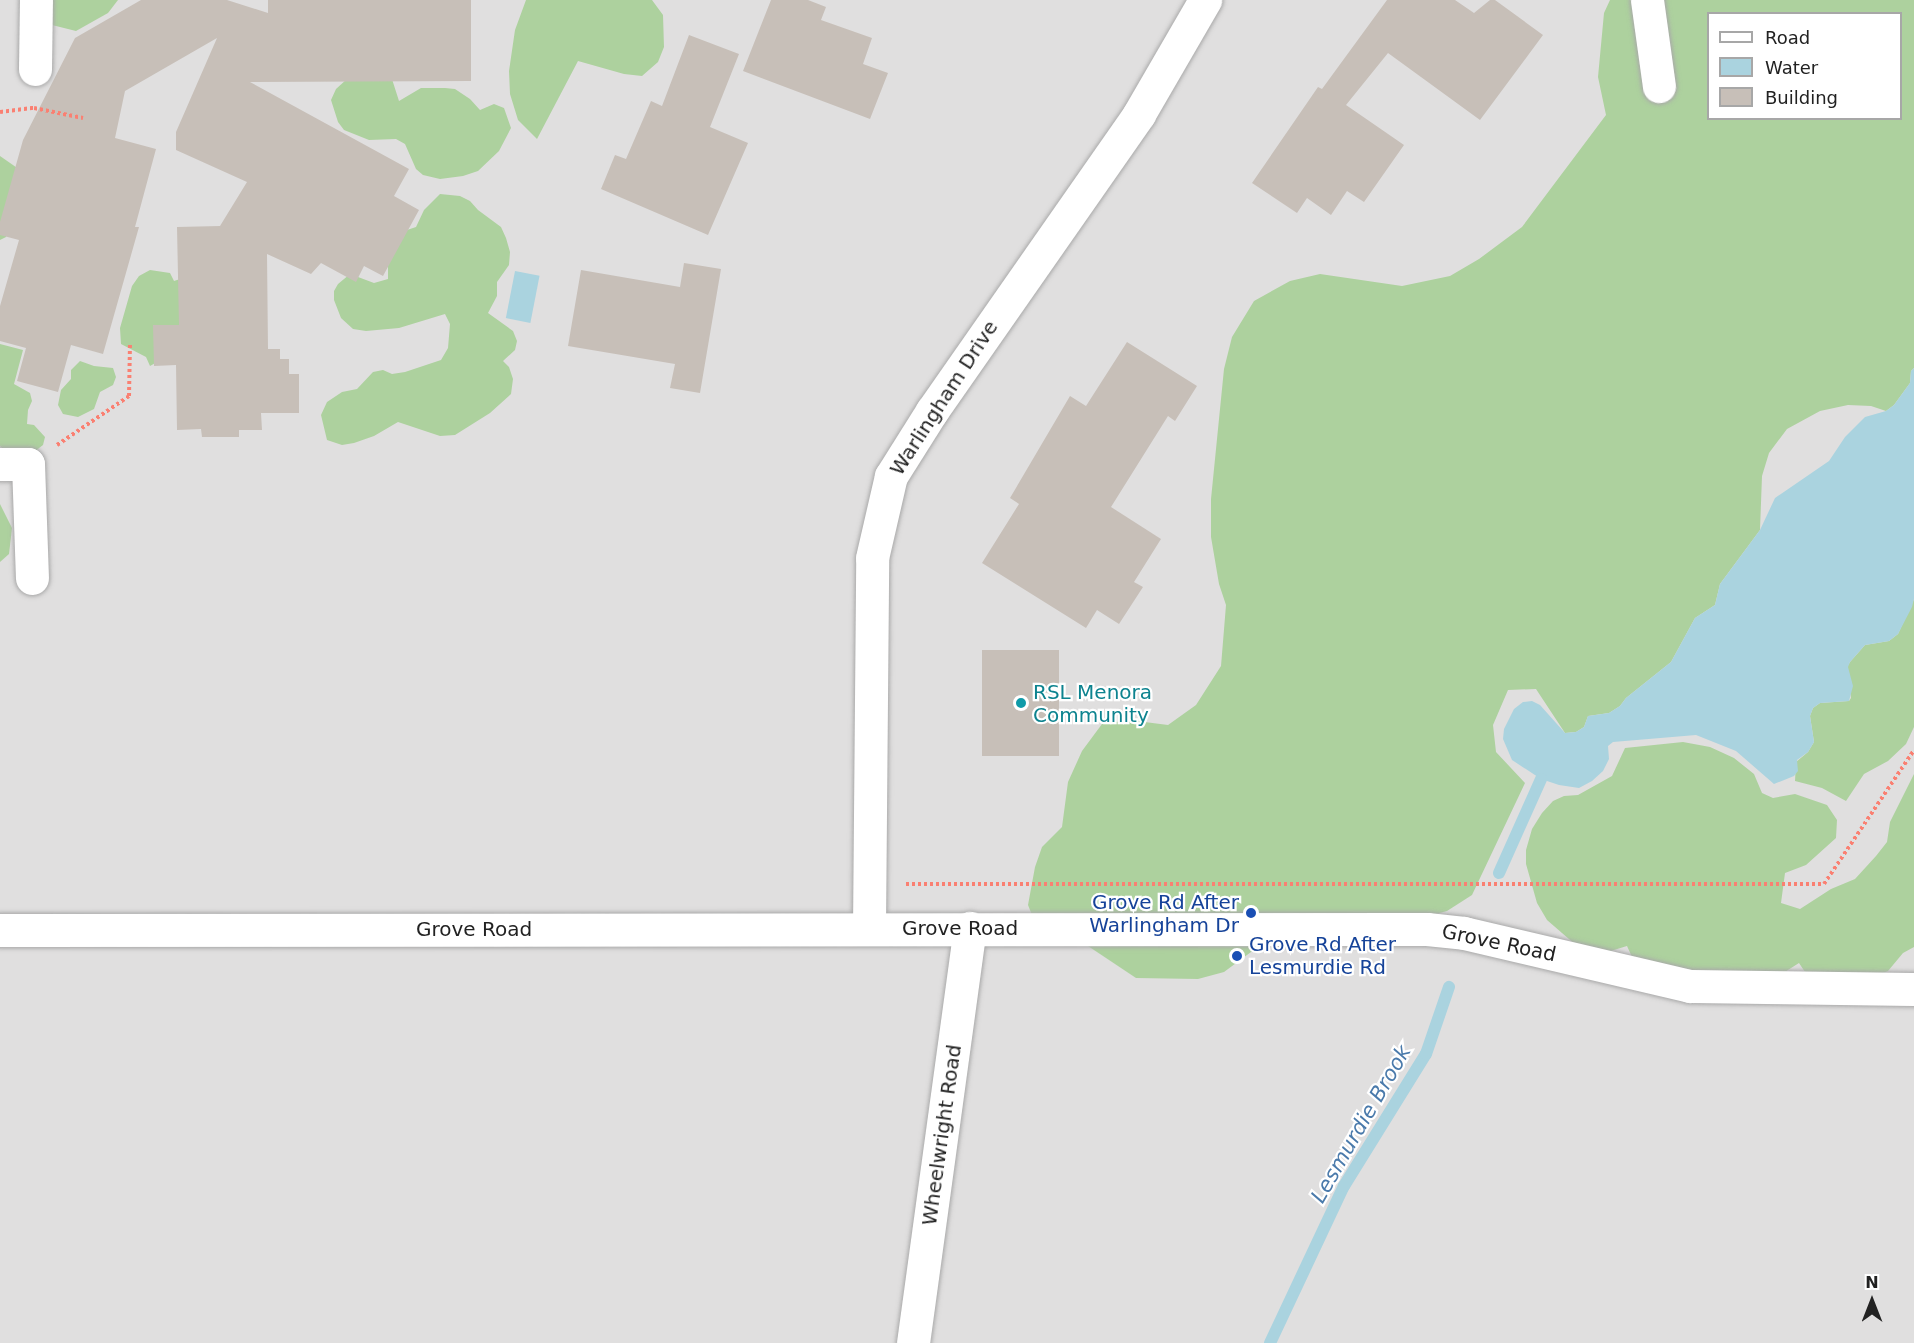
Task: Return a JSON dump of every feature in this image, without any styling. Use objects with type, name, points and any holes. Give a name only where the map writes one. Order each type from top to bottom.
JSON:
[{"type":"street","points":[[35,69],[36,0]]},
{"type":"street","name":"Warlingham Drive","points":[[869,928],[872,558],[891,476],[932,411],[1139,114],[1205,0]]},
{"type":"street","points":[[1647,0],[1659,86]]},
{"type":"street","points":[[14,464],[32,578]]},
{"type":"street","name":"Wheelwright Road","points":[[913,1343],[970,928]]},
{"type":"street","name":"Grove Road","points":[[0,930],[1427,928],[1464,933],[1690,986],[1914,989]]},
{"type":"path","points":[[0,112],[34,108],[83,118]]},
{"type":"path","points":[[14,464],[129,396],[130,345]]},
{"type":"path","points":[[906,884],[1824,884],[1914,750]]},
{"type":"shaded area","points":[[0,0],[1914,0],[1914,1343],[0,1343]]},
{"type":"green space","points":[[47,0],[118,0],[108,13],[76,31],[48,24]]},
{"type":"green space","points":[[526,0],[652,0],[663,15],[664,47],[658,62],[642,76],[624,74],[578,61],[537,139],[518,120],[510,94],[509,71],[515,30]]},
{"type":"green space","points":[[1610,0],[1914,0],[1914,368],[1911,371],[1910,383],[1894,405],[1886,411],[1871,406],[1848,405],[1820,411],[1787,429],[1769,453],[1762,476],[1760,530],[1720,584],[1715,605],[1695,618],[1671,662],[1626,698],[1620,706],[1609,713],[1588,716],[1584,727],[1576,732],[1565,733],[1536,689],[1508,690],[1493,725],[1496,752],[1525,783],[1472,895],[1447,911],[1400,924],[1274,935],[1224,972],[1198,979],[1136,978],[1079,940],[1038,930],[1028,905],[1035,867],[1042,847],[1062,827],[1068,782],[1082,751],[1102,724],[1129,720],[1168,725],[1196,705],[1221,666],[1226,605],[1219,584],[1211,537],[1211,499],[1224,369],[1232,337],[1254,301],[1290,281],[1320,274],[1402,286],[1450,276],[1479,259],[1522,227],[1606,115],[1598,77],[1604,13]]},
{"type":"green space","points":[[391,76],[399,101],[421,88],[445,88],[455,89],[470,99],[480,110],[494,104],[504,108],[511,128],[499,151],[478,171],[463,176],[440,179],[423,175],[416,169],[405,144],[396,139],[369,140],[344,130],[338,122],[331,100],[336,89],[347,79]]},
{"type":"green space","points":[[0,156],[23,172],[6,237],[0,240]]},
{"type":"green space","points":[[440,194],[460,196],[470,201],[501,227],[506,238],[510,252],[509,265],[497,282],[497,296],[488,313],[513,331],[517,341],[515,350],[503,361],[509,367],[513,379],[511,394],[490,413],[455,435],[440,436],[398,422],[374,436],[354,443],[342,445],[327,440],[321,415],[327,402],[342,392],[357,389],[373,372],[383,370],[392,374],[405,372],[441,360],[448,348],[450,324],[445,314],[399,328],[366,331],[353,329],[341,318],[334,300],[334,291],[338,284],[350,274],[374,283],[388,279],[388,255],[398,233],[416,227],[424,210]]},
{"type":"green space","points":[[150,270],[170,273],[174,281],[183,278],[191,306],[164,358],[150,366],[146,357],[121,344],[120,328],[132,286],[139,276]]},
{"type":"green space","points":[[0,344],[23,350],[14,384],[30,393],[32,401],[28,410],[27,424],[34,425],[45,437],[43,445],[34,452],[13,458],[0,446]]},
{"type":"green space","points":[[80,361],[94,366],[113,368],[116,377],[113,385],[100,392],[94,409],[78,417],[63,414],[58,405],[61,390],[71,379],[71,370]]},
{"type":"green space","points":[[0,504],[12,528],[9,554],[0,562]]},
{"type":"green space","points":[[1914,599],[1914,727],[1906,744],[1888,761],[1864,774],[1846,801],[1822,788],[1795,781],[1796,762],[1808,752],[1814,742],[1810,716],[1813,708],[1820,703],[1849,701],[1851,698],[1847,667],[1850,662],[1865,645],[1889,641],[1898,634]]},
{"type":"green space","points":[[1683,742],[1710,747],[1734,758],[1754,774],[1762,793],[1773,798],[1795,794],[1827,805],[1837,820],[1836,838],[1806,865],[1785,873],[1781,903],[1800,909],[1831,889],[1855,879],[1876,856],[1887,842],[1890,822],[1914,774],[1914,947],[1903,953],[1888,971],[1861,981],[1807,975],[1799,963],[1780,975],[1637,968],[1627,946],[1604,953],[1577,946],[1547,920],[1537,903],[1526,864],[1526,850],[1532,829],[1542,813],[1553,801],[1564,796],[1578,795],[1612,776],[1625,748]]},
{"type":"water","points":[[515,271],[540,276],[530,323],[506,318]]},
{"type":"water","points":[[1914,368],[1914,599],[1912,607],[1898,634],[1889,641],[1865,645],[1850,662],[1848,667],[1853,686],[1849,701],[1820,703],[1813,708],[1810,716],[1814,742],[1808,752],[1797,760],[1798,771],[1794,776],[1774,784],[1736,751],[1696,735],[1613,742],[1608,746],[1609,759],[1603,771],[1592,781],[1579,788],[1541,779],[1512,760],[1503,739],[1504,729],[1514,709],[1523,702],[1532,701],[1540,705],[1565,733],[1576,732],[1584,727],[1588,716],[1609,713],[1620,706],[1626,698],[1671,662],[1695,618],[1715,605],[1720,584],[1760,530],[1775,498],[1829,461],[1845,437],[1865,417],[1886,411],[1894,405],[1910,383],[1911,371]]},
{"type":"building","points":[[141,0],[227,0],[268,13],[268,0],[471,0],[471,81],[250,82],[409,169],[394,196],[419,210],[383,276],[364,266],[356,282],[321,263],[311,274],[267,254],[268,349],[280,349],[280,359],[289,359],[289,374],[299,374],[299,413],[261,413],[262,430],[239,430],[239,437],[202,437],[201,429],[177,430],[176,365],[154,366],[153,325],[179,325],[177,227],[220,226],[247,182],[176,150],[176,132],[217,38],[125,91],[115,138],[156,149],[135,227],[139,227],[103,354],[71,345],[58,392],[17,381],[26,348],[0,341],[0,306],[19,240],[0,235],[0,222],[23,140],[75,38]]},
{"type":"building","points":[[771,0],[808,0],[826,7],[821,20],[872,38],[863,64],[888,73],[870,119],[743,71]]},
{"type":"building","points":[[1387,0],[1455,0],[1474,13],[1490,0],[1495,0],[1543,35],[1480,120],[1388,53],[1346,105],[1404,145],[1364,202],[1347,191],[1331,215],[1307,198],[1297,213],[1252,183],[1318,87],[1322,89]]},
{"type":"building","points":[[689,35],[739,54],[710,127],[748,143],[708,235],[601,189],[615,155],[626,159],[651,101],[662,106]]},
{"type":"building","points":[[684,263],[721,269],[700,393],[670,388],[675,364],[568,346],[581,270],[680,287]]},
{"type":"building","points":[[1127,342],[1197,386],[1175,421],[1168,416],[1111,507],[1161,539],[1134,582],[1143,587],[1119,624],[1097,610],[1086,628],[982,563],[1019,504],[1010,498],[1070,396],[1086,406]]},
{"type":"building","name":"RSL Menora Community","points":[[982,650],[1059,650],[1059,756],[982,756]]},
{"type":"waterway","name":"Lesmurdie Brook","points":[[1499,873],[1541,779]]},
{"type":"waterway","name":"Lesmurdie Brook","points":[[1270,1343],[1344,1186],[1426,1054],[1449,987]]},
{"type":"place","name":"RSL Menora Community","points":[[1021,703]]},
{"type":"place","name":"Grove Rd After Warlingham Dr","points":[[1251,913]]},
{"type":"place","name":"Grove Rd After Lesmurdie Rd","points":[[1237,956]]}]
